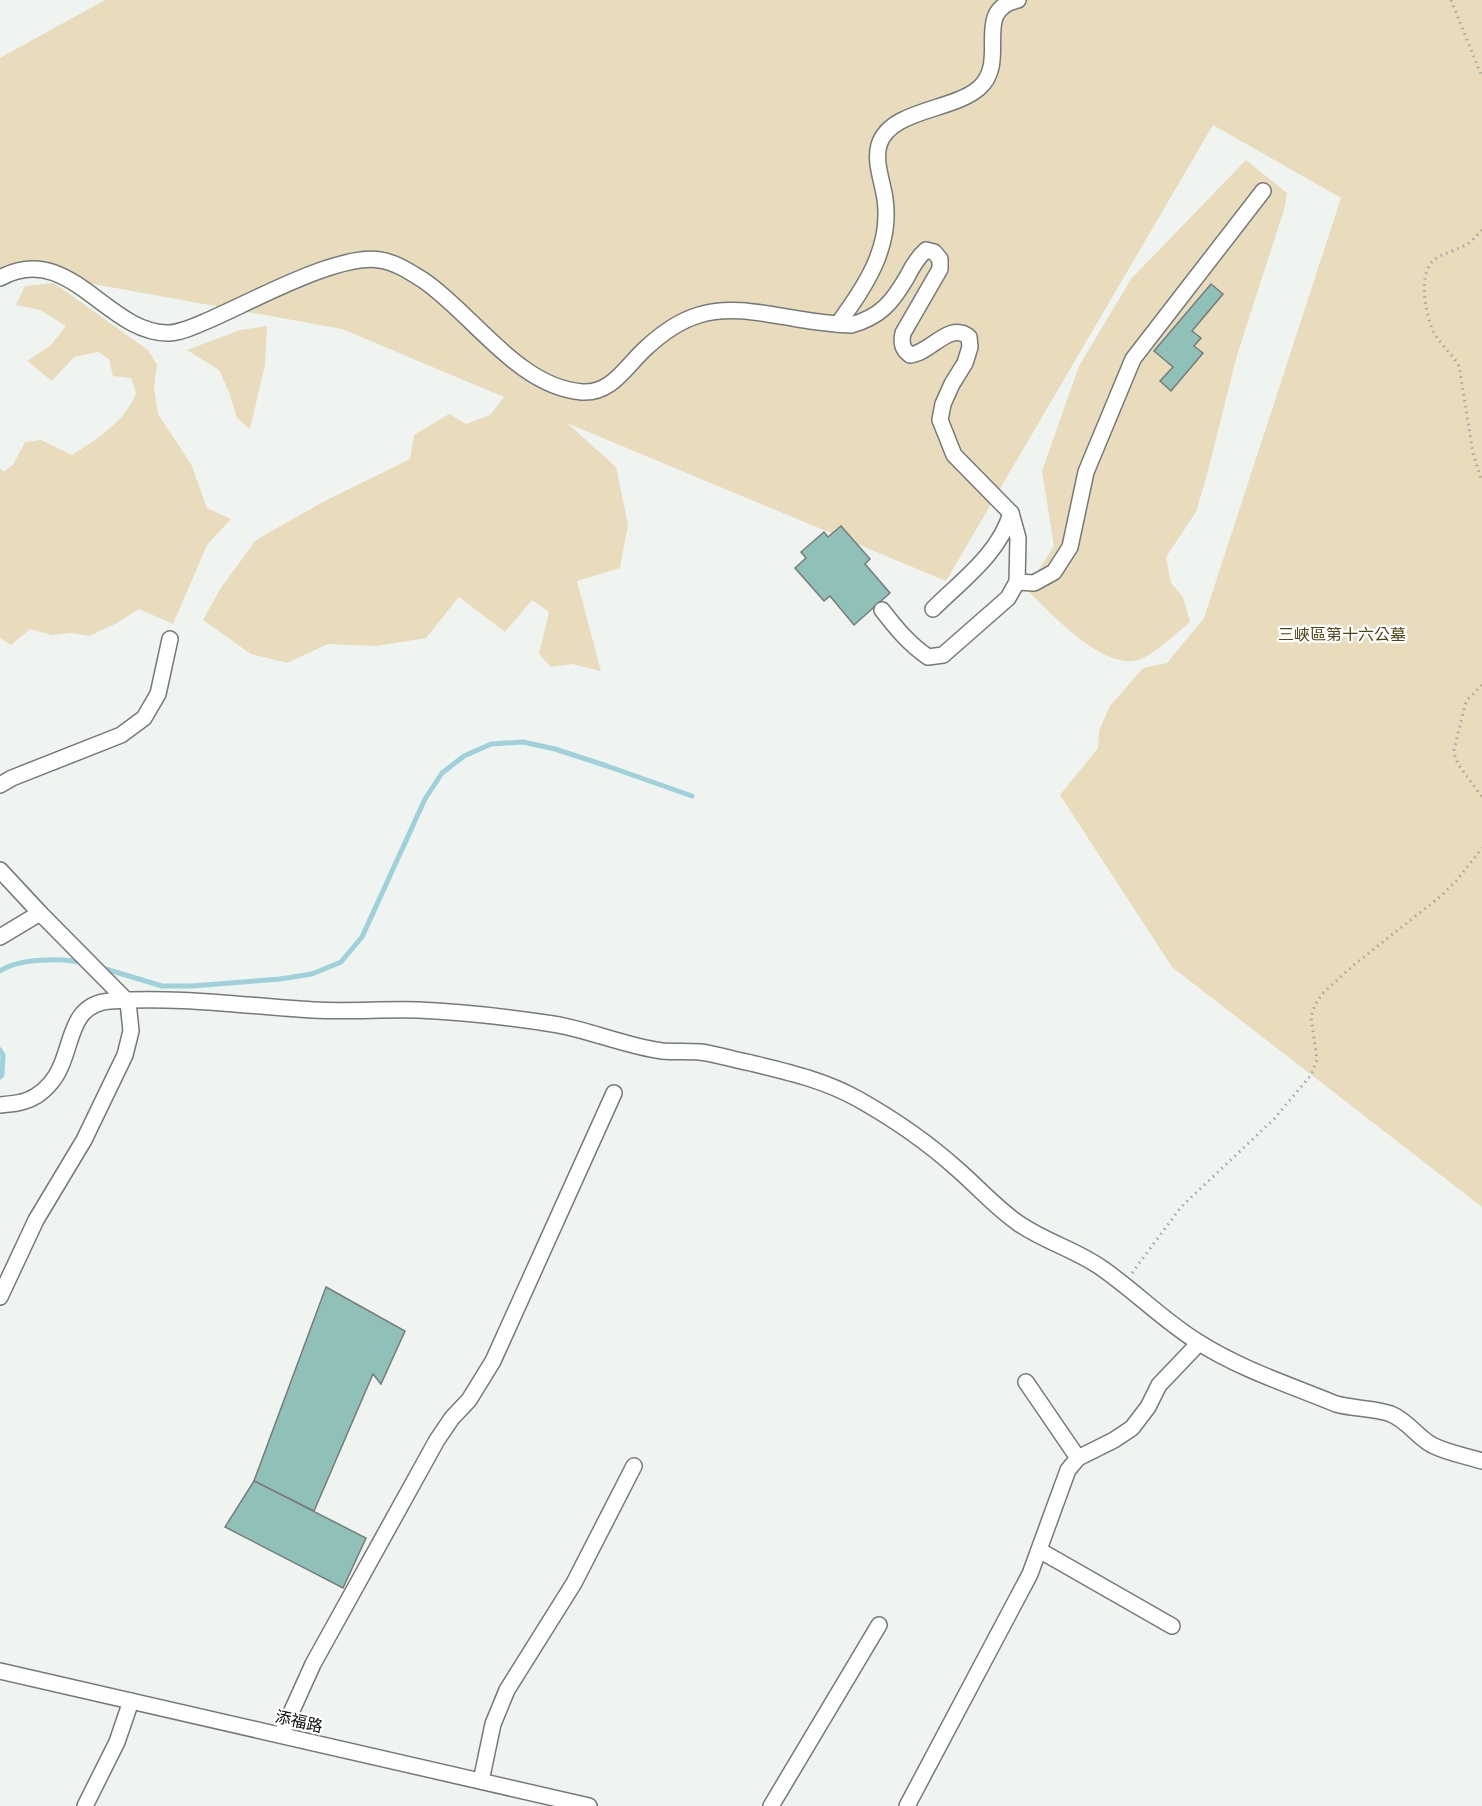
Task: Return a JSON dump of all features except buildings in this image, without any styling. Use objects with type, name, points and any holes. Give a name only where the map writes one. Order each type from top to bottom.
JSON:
[{"type":"street","points":[[838,324],[864,287],[878,261],[887,230],[886,201],[878,158],[879,145],[883,137],[890,128],[901,121],[954,102],[970,95],[982,86],[993,64],[994,18],[1001,8],[1018,0]]},
{"type":"street","points":[[1017,582],[1034,583],[1054,572],[1070,547],[1086,472],[1134,359],[1263,191]]},
{"type":"street","points":[[0,278],[10,272],[32,268],[56,274],[75,282],[120,316],[141,328],[169,333],[192,327],[319,271],[354,260],[380,260],[407,269],[431,286],[513,360],[535,376],[556,386],[582,392],[601,390],[615,381],[662,334],[680,322],[699,315],[729,310],[851,326],[867,321],[880,313],[896,296],[919,256],[926,250],[934,252],[940,259],[940,269],[903,333],[901,342],[903,350],[910,356],[917,355],[956,331],[964,332],[969,337],[970,347],[965,363],[943,404],[940,420],[954,455],[1011,513],[1018,538],[1017,582],[1008,598],[943,655],[928,657],[917,649],[882,610]]},
{"type":"street","points":[[933,609],[991,552],[1005,531],[1011,513]]},
{"type":"street","points":[[0,785],[12,778],[121,735],[144,718],[158,694],[170,639]]},
{"type":"street","points":[[0,870],[40,914],[128,1002],[131,1031],[125,1055],[84,1140],[36,1220],[0,1298]]},
{"type":"street","points":[[0,937],[40,914]]},
{"type":"street","points":[[0,1105],[21,1102],[36,1096],[51,1084],[82,1014],[94,1005],[108,1001],[202,1000],[315,1010],[418,1010],[506,1017],[559,1025],[663,1051],[700,1052],[795,1074],[832,1085],[862,1101],[953,1165],[1016,1222],[1044,1240],[1083,1256],[1124,1284],[1173,1325],[1199,1343],[1234,1361],[1336,1404],[1352,1409],[1389,1413],[1402,1420],[1431,1445],[1482,1461]]},
{"type":"street","points":[[281,1736],[313,1664],[436,1440],[452,1418],[470,1400],[493,1361],[614,1093]]},
{"type":"street","points":[[907,1806],[1030,1574],[1068,1470],[1078,1458],[1132,1428],[1148,1407],[1167,1374],[1199,1343]]},
{"type":"street","points":[[1026,1382],[1078,1458]]},
{"type":"street","points":[[481,1781],[493,1724],[507,1690],[574,1583],[634,1466]]},
{"type":"street","points":[[1039,1550],[1172,1626]]},
{"type":"street","points":[[771,1806],[879,1625]]},
{"type":"street","name":"添福路","points":[[0,1671],[590,1806]]},
{"type":"street","points":[[85,1806],[117,1742],[131,1701]]},
{"type":"path","points":[[1451,0],[1482,77]]},
{"type":"path","points":[[1482,230],[1469,243],[1432,262],[1426,273],[1424,284],[1431,326],[1459,366],[1473,453],[1482,482]]},
{"type":"path","points":[[1482,686],[1465,705],[1454,750],[1458,764],[1482,797]]},
{"type":"path","points":[[1124,1284],[1181,1207],[1274,1119],[1311,1075],[1317,1060],[1311,1017],[1322,994],[1355,964],[1441,896],[1482,848]]},
{"type":"green space","name":"三峽區第十六公墓","points":[[105,0],[1482,0],[1482,1207],[1172,967],[1060,795],[1098,748],[1099,731],[1110,706],[1143,668],[1167,663],[1204,618],[1341,198],[1213,125],[946,581],[567,423],[616,467],[628,525],[620,568],[577,581],[601,671],[572,664],[551,667],[539,654],[549,612],[532,600],[505,632],[459,597],[426,638],[377,646],[328,644],[287,663],[251,654],[203,620],[220,589],[256,540],[321,503],[410,459],[414,435],[449,414],[466,424],[490,415],[504,397],[342,329],[0,267],[0,58]]},
{"type":"green space","points":[[1246,160],[1287,193],[1284,210],[1238,352],[1196,512],[1166,557],[1171,583],[1183,597],[1190,622],[1144,658],[1124,661],[1093,648],[1078,637],[1026,589],[1054,546],[1042,471],[1079,366],[1131,279]]},
{"type":"green space","points":[[54,283],[148,350],[157,365],[154,388],[158,414],[191,464],[207,508],[231,519],[207,545],[173,624],[139,609],[89,636],[71,633],[52,635],[30,629],[11,645],[0,638],[0,468],[3,472],[13,465],[25,442],[41,440],[72,455],[118,421],[136,393],[131,378],[113,376],[109,359],[98,352],[74,357],[52,381],[27,361],[50,346],[66,326],[40,310],[16,305],[25,286]]},
{"type":"green space","points":[[267,326],[265,365],[250,429],[237,418],[219,370],[187,350],[240,330]]},
{"type":"waterway","points":[[99,967],[162,986],[192,986],[312,974],[341,962],[362,937],[425,799],[442,773],[464,756],[491,744],[523,742],[555,749],[692,796]]},
{"type":"waterway","points":[[0,971],[29,961],[64,960],[84,963]]},
{"type":"waterway","points":[[0,1050],[3,1055],[0,1077]]}]
